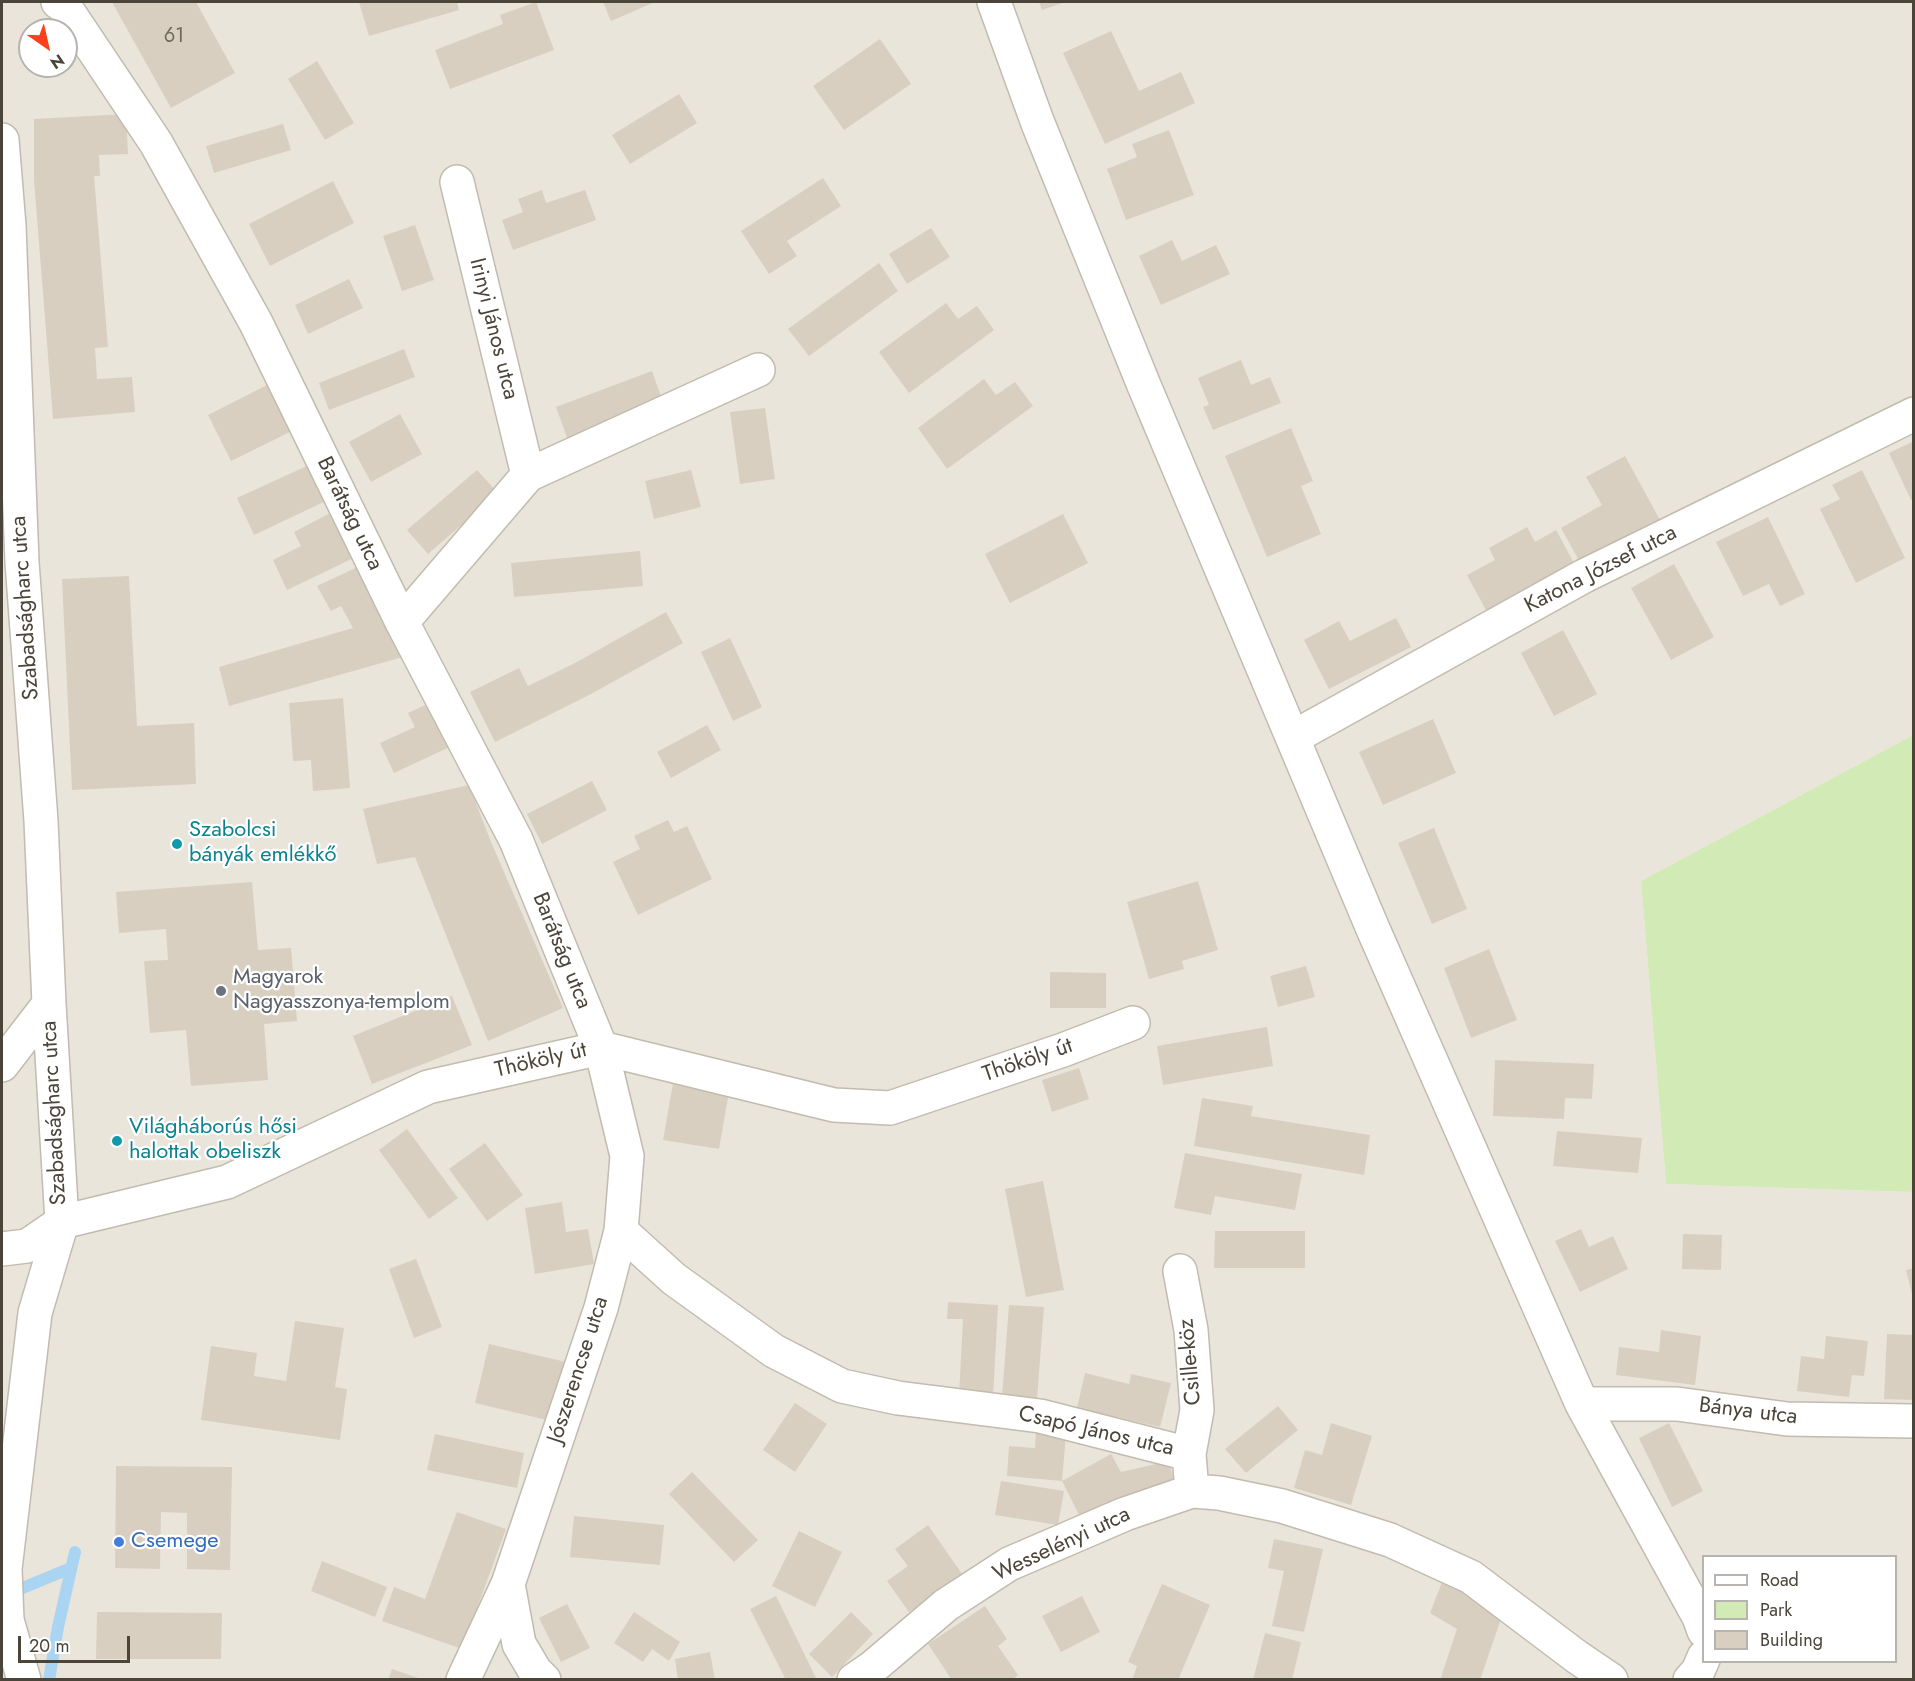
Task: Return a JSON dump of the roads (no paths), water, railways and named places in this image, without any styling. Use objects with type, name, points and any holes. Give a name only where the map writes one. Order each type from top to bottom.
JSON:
[{"type":"street","name":"Barátság utca","points":[[58,2],[65,7],[156,143],[256,323],[402,622],[516,840],[601,1048]]},
{"type":"street","points":[[994,2],[1037,121],[1143,383],[1373,929],[1582,1404],[1701,1624]]},
{"type":"street","name":"Szabadságharc utca","points":[[2,141],[9,226],[22,562],[41,821],[62,1222],[35,1313],[5,1569],[4,1620],[24,1680]]},
{"type":"street","name":"Irinyi János utca","points":[[457,182],[528,475]]},
{"type":"street","points":[[402,622],[528,475],[758,370]]},
{"type":"street","name":"Katona József utca","points":[[1294,737],[1584,576],[1914,414]]},
{"type":"street","name":"Szabadságharc utca","points":[[2,1065],[49,1004]]},
{"type":"street","name":"Thököly út","points":[[62,1222],[226,1182],[429,1087],[601,1048],[834,1105],[890,1108],[1063,1050],[1133,1023]]},
{"type":"street","name":"Jószerencse utca","points":[[463,1680],[508,1584],[601,1308],[621,1231],[627,1156],[601,1048]]},
{"type":"street","name":"Szabadságharc utca","points":[[2,1249],[27,1245],[62,1222]]},
{"type":"street","name":"Csapó János utca","points":[[621,1231],[674,1279],[774,1351],[842,1386],[898,1398],[1040,1416],[1189,1454],[1192,1491]]},
{"type":"street","name":"Csille-köz","points":[[1180,1270],[1191,1330],[1197,1410],[1189,1454]]},
{"type":"street","name":"Bánya utca","points":[[1582,1404],[1677,1404],[1787,1419],[1914,1421]]},
{"type":"street","points":[[1192,1491],[1220,1493],[1282,1506],[1400,1545],[1471,1577],[1611,1680]]},
{"type":"street","name":"Wesselényi utca","points":[[854,1680],[946,1605],[1009,1564],[1125,1514],[1192,1491]]},
{"type":"street","points":[[508,1584],[519,1644],[535,1671],[544,1680]]},
{"type":"street","points":[[1690,1680],[1702,1662]]},
{"type":"waterway","points":[[49,1680],[75,1552]]},
{"type":"waterway","points":[[8,1594],[71,1568]]},
{"type":"place","name":"Szabolcsi bányák emlékkő","points":[[177,844]]},
{"type":"place","name":"Magyarok Nagyasszonya-templom","points":[[221,991]]},
{"type":"place","name":"Világháborús hősi halottak obeliszk","points":[[117,1141]]},
{"type":"place","name":"Csemege","points":[[119,1542]]}]
